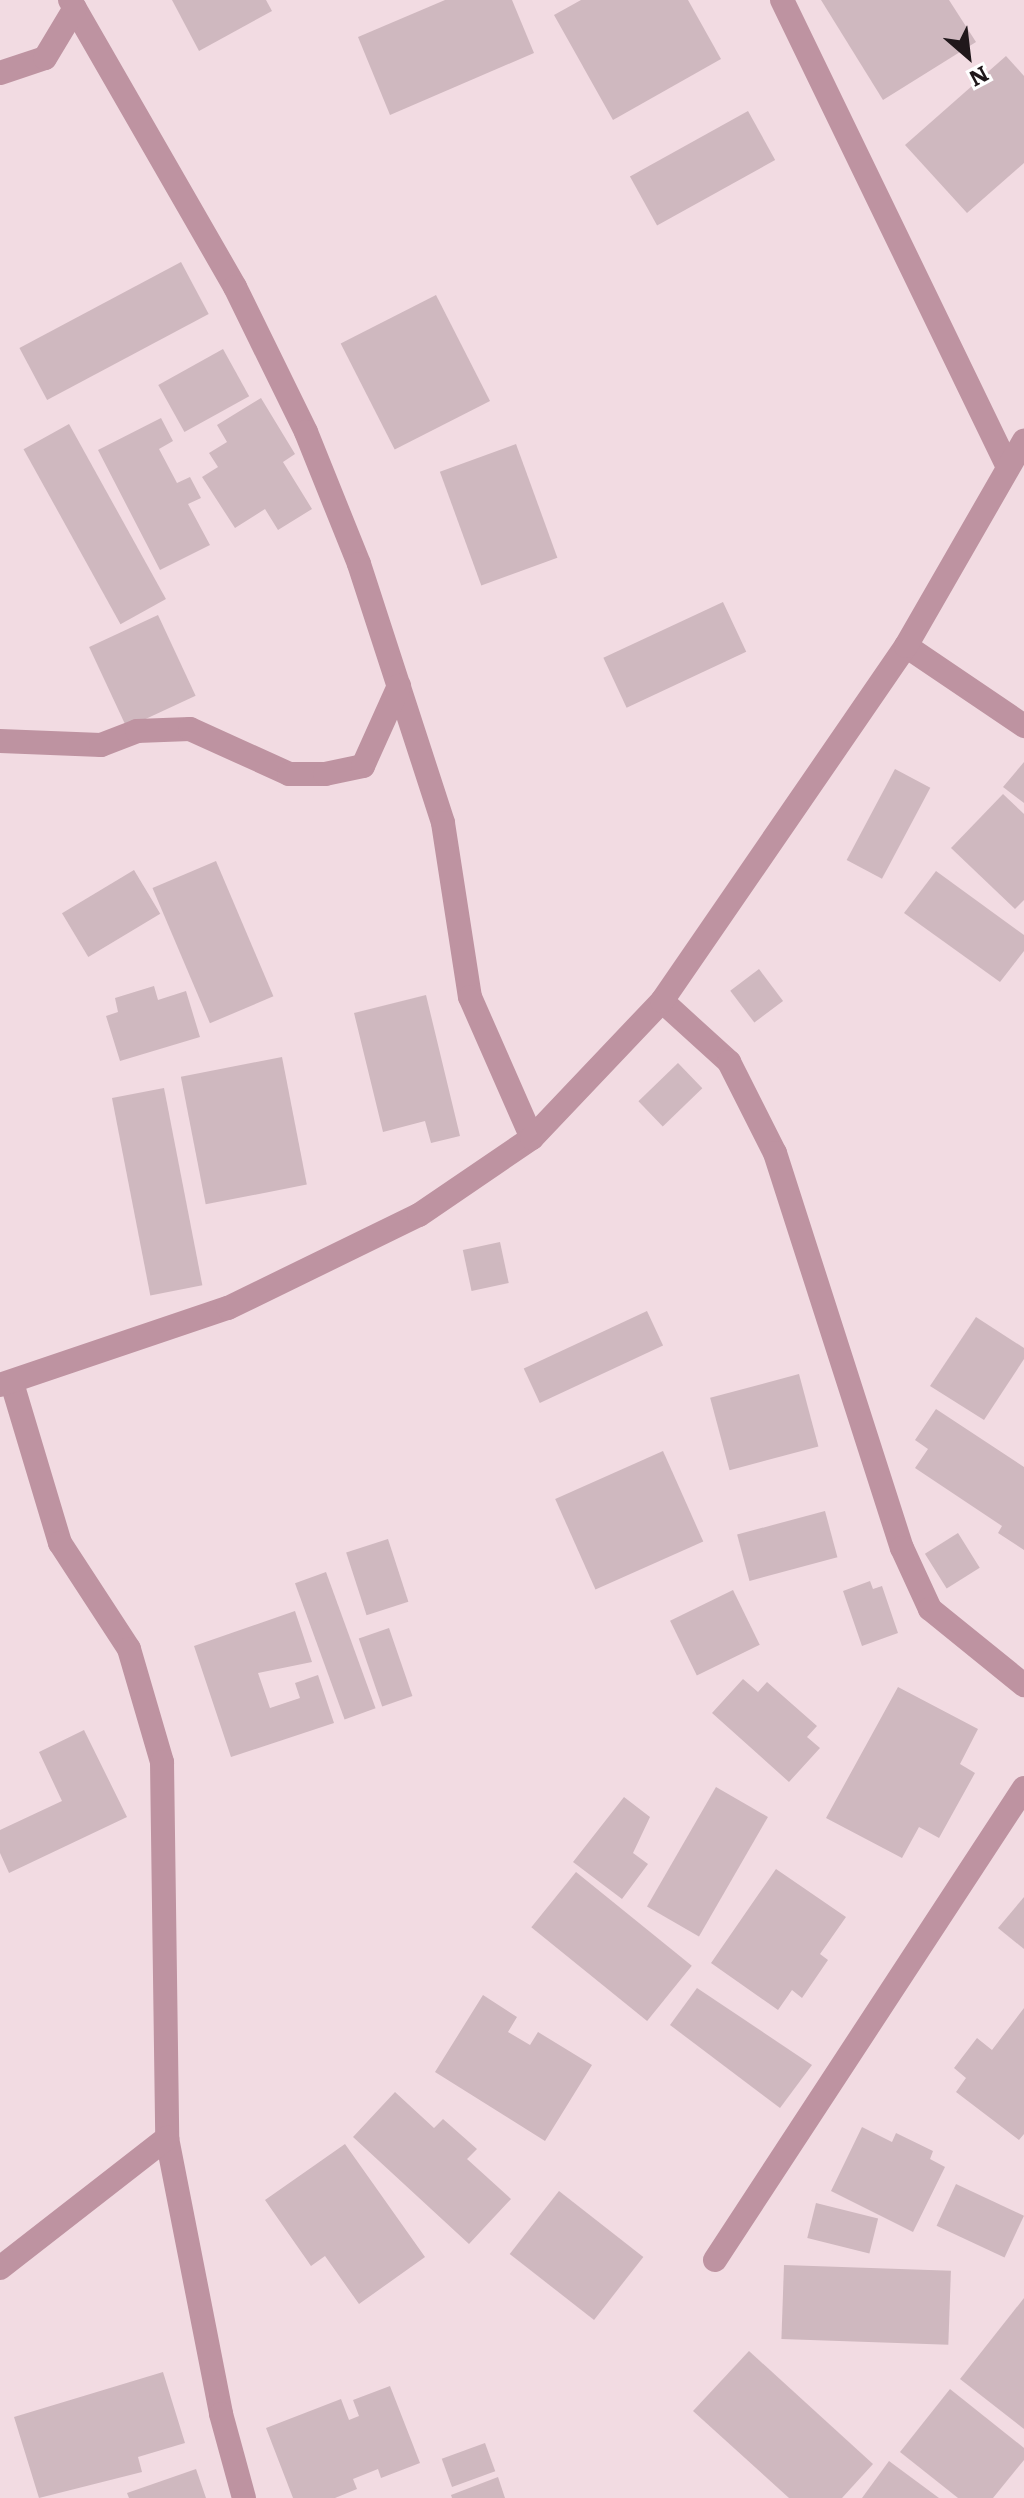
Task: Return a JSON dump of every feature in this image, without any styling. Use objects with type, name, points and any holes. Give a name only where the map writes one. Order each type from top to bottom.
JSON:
[{"type":"street","points":[[782,0],[1008,467]]},
{"type":"street","points":[[0,73],[45,58],[72,4]]},
{"type":"street","points":[[72,4],[235,287],[306,432],[399,686],[443,823],[470,997],[532,1138]]},
{"type":"street","points":[[244,2498],[221,2414],[167,2138],[162,1762],[129,1649],[60,1543],[6,1384],[228,1308],[419,1215],[532,1138],[662,1001],[906,646],[1024,441]]},
{"type":"street","points":[[906,646],[1024,726]]},
{"type":"street","points":[[0,741],[101,745],[137,731],[190,729],[289,774],[325,774],[363,766],[399,686]]},
{"type":"street","points":[[662,1001],[729,1062],[775,1153],[902,1548],[930,1609],[1024,1685]]},
{"type":"street","points":[[715,2260],[1024,1788]]},
{"type":"street","points":[[0,2268],[167,2138]]},
{"type":"building","points":[[172,0],[266,0],[272,11],[199,51]]},
{"type":"building","points":[[445,0],[512,0],[534,53],[390,115],[358,37]]},
{"type":"building","points":[[581,0],[688,0],[721,59],[613,120],[554,15]]},
{"type":"building","points":[[821,0],[949,0],[976,42],[883,100]]},
{"type":"building","points":[[1006,56],[1024,76],[1024,163],[967,213],[905,145]]},
{"type":"building","points":[[748,111],[775,160],[657,225],[630,176]]},
{"type":"building","points":[[181,262],[209,314],[47,400],[19,348]]},
{"type":"building","points":[[436,295],[490,401],[395,450],[341,344]]},
{"type":"building","points":[[223,349],[249,396],[184,432],[158,385]]},
{"type":"building","points":[[261,398],[295,454],[283,462],[312,509],[278,530],[265,509],[235,528],[202,477],[218,467],[209,453],[227,442],[217,425]]},
{"type":"building","points":[[161,418],[173,441],[159,449],[177,483],[190,477],[201,498],[188,504],[210,545],[160,570],[98,450]]},
{"type":"building","points":[[69,424],[166,599],[120,624],[24,449]]},
{"type":"building","points":[[516,444],[557,558],[481,585],[440,472]]},
{"type":"building","points":[[723,602],[746,652],[627,708],[603,658]]},
{"type":"building","points":[[158,615],[196,696],[127,728],[89,647]]},
{"type":"building","points":[[1024,762],[1024,803],[1003,787]]},
{"type":"building","points":[[895,769],[930,788],[882,879],[847,860]]},
{"type":"building","points":[[1003,794],[1024,814],[1024,900],[1015,909],[951,848]]},
{"type":"building","points":[[216,861],[273,996],[210,1023],[152,888]]},
{"type":"building","points":[[134,870],[160,914],[88,957],[62,913]]},
{"type":"building","points":[[936,871],[1024,935],[1024,951],[1000,982],[904,913]]},
{"type":"building","points":[[759,969],[783,1001],[754,1023],[730,991]]},
{"type":"building","points":[[154,986],[158,1000],[186,991],[200,1037],[120,1061],[106,1016],[118,1012],[115,998]]},
{"type":"building","points":[[426,995],[460,1136],[431,1143],[425,1121],[383,1132],[354,1013]]},
{"type":"building","points":[[282,1057],[307,1185],[206,1204],[181,1077]]},
{"type":"building","points":[[678,1063],[702,1088],[663,1126],[638,1101]]},
{"type":"building","points":[[164,1088],[202,1285],[150,1295],[112,1098]]},
{"type":"building","points":[[500,1242],[509,1283],[472,1291],[463,1250]]},
{"type":"building","points":[[647,1311],[663,1345],[540,1403],[524,1368]]},
{"type":"building","points":[[976,1317],[1024,1348],[1024,1359],[984,1420],[930,1386]]},
{"type":"building","points":[[799,1374],[818,1446],[730,1470],[710,1398]]},
{"type":"building","points":[[936,1409],[1024,1467],[1024,1550],[998,1533],[1002,1526],[915,1468],[928,1449],[915,1440]]},
{"type":"building","points":[[663,1451],[703,1541],[595,1589],[555,1499]]},
{"type":"building","points":[[825,1511],[837,1557],[750,1581],[737,1535]]},
{"type":"building","points":[[958,1533],[980,1568],[947,1588],[925,1554]]},
{"type":"building","points":[[388,1539],[408,1602],[367,1615],[346,1553]]},
{"type":"building","points":[[326,1572],[376,1708],[345,1720],[295,1583]]},
{"type":"building","points":[[870,1581],[873,1589],[882,1586],[898,1633],[862,1646],[843,1591]]},
{"type":"building","points":[[733,1590],[760,1645],[697,1676],[670,1621]]},
{"type":"building","points":[[295,1611],[312,1662],[258,1673],[270,1708],[300,1698],[295,1683],[318,1675],[334,1723],[231,1757],[194,1646]]},
{"type":"building","points":[[389,1628],[412,1696],[382,1706],[359,1638]]},
{"type":"building","points":[[743,1679],[758,1692],[767,1682],[817,1726],[807,1737],[820,1748],[789,1782],[712,1713]]},
{"type":"building","points":[[898,1687],[978,1729],[960,1764],[975,1773],[939,1838],[919,1827],[902,1858],[826,1818]]},
{"type":"building","points":[[84,1730],[127,1817],[9,1873],[0,1853],[0,1830],[62,1801],[39,1752]]},
{"type":"building","points":[[716,1787],[768,1817],[699,1937],[647,1907]]},
{"type":"building","points":[[624,1797],[650,1817],[633,1853],[648,1864],[622,1899],[573,1862]]},
{"type":"building","points":[[776,1869],[846,1917],[820,1954],[828,1960],[802,1998],[792,1990],[778,2010],[711,1963]]},
{"type":"building","points":[[576,1872],[692,1966],[647,2021],[531,1927]]},
{"type":"building","points":[[1024,1897],[1024,1949],[998,1928]]},
{"type":"building","points":[[697,1988],[812,2065],[780,2108],[670,2025]]},
{"type":"building","points":[[483,1995],[517,2017],[508,2032],[530,2045],[538,2032],[592,2065],[545,2141],[435,2072]]},
{"type":"building","points":[[1024,2008],[1024,2134],[1019,2140],[956,2092],[966,2078],[954,2068],[977,2038],[992,2050]]},
{"type":"building","points":[[395,2092],[434,2128],[443,2119],[477,2149],[467,2159],[511,2199],[469,2244],[353,2137]]},
{"type":"building","points":[[862,2127],[892,2142],[896,2133],[933,2151],[930,2159],[945,2167],[913,2232],[831,2191]]},
{"type":"building","points":[[345,2144],[425,2257],[359,2304],[325,2256],[311,2266],[265,2200]]},
{"type":"building","points":[[956,2184],[1024,2216],[1005,2257],[937,2226]]},
{"type":"building","points":[[559,2191],[643,2257],[594,2320],[510,2254]]},
{"type":"building","points":[[816,2203],[878,2218],[869,2253],[807,2238]]},
{"type":"building","points":[[784,2265],[951,2271],[948,2345],[781,2339]]},
{"type":"building","points":[[1024,2298],[1024,2429],[960,2379]]},
{"type":"building","points":[[749,2351],[873,2464],[842,2498],[789,2498],[693,2411]]},
{"type":"building","points":[[163,2372],[185,2443],[138,2457],[142,2472],[39,2498],[14,2417]]},
{"type":"building","points":[[390,2386],[420,2463],[381,2478],[378,2469],[353,2479],[357,2489],[335,2498],[293,2498],[266,2428],[341,2399],[349,2420],[359,2416],[353,2400]]},
{"type":"building","points":[[950,2389],[1024,2448],[1024,2460],[993,2498],[958,2498],[900,2452]]},
{"type":"building","points":[[485,2443],[495,2471],[452,2487],[442,2459]]},
{"type":"building","points":[[889,2461],[939,2498],[862,2498]]},
{"type":"building","points":[[196,2469],[206,2498],[129,2498],[127,2493]]},
{"type":"building","points":[[498,2477],[505,2498],[452,2498],[451,2495]]}]
